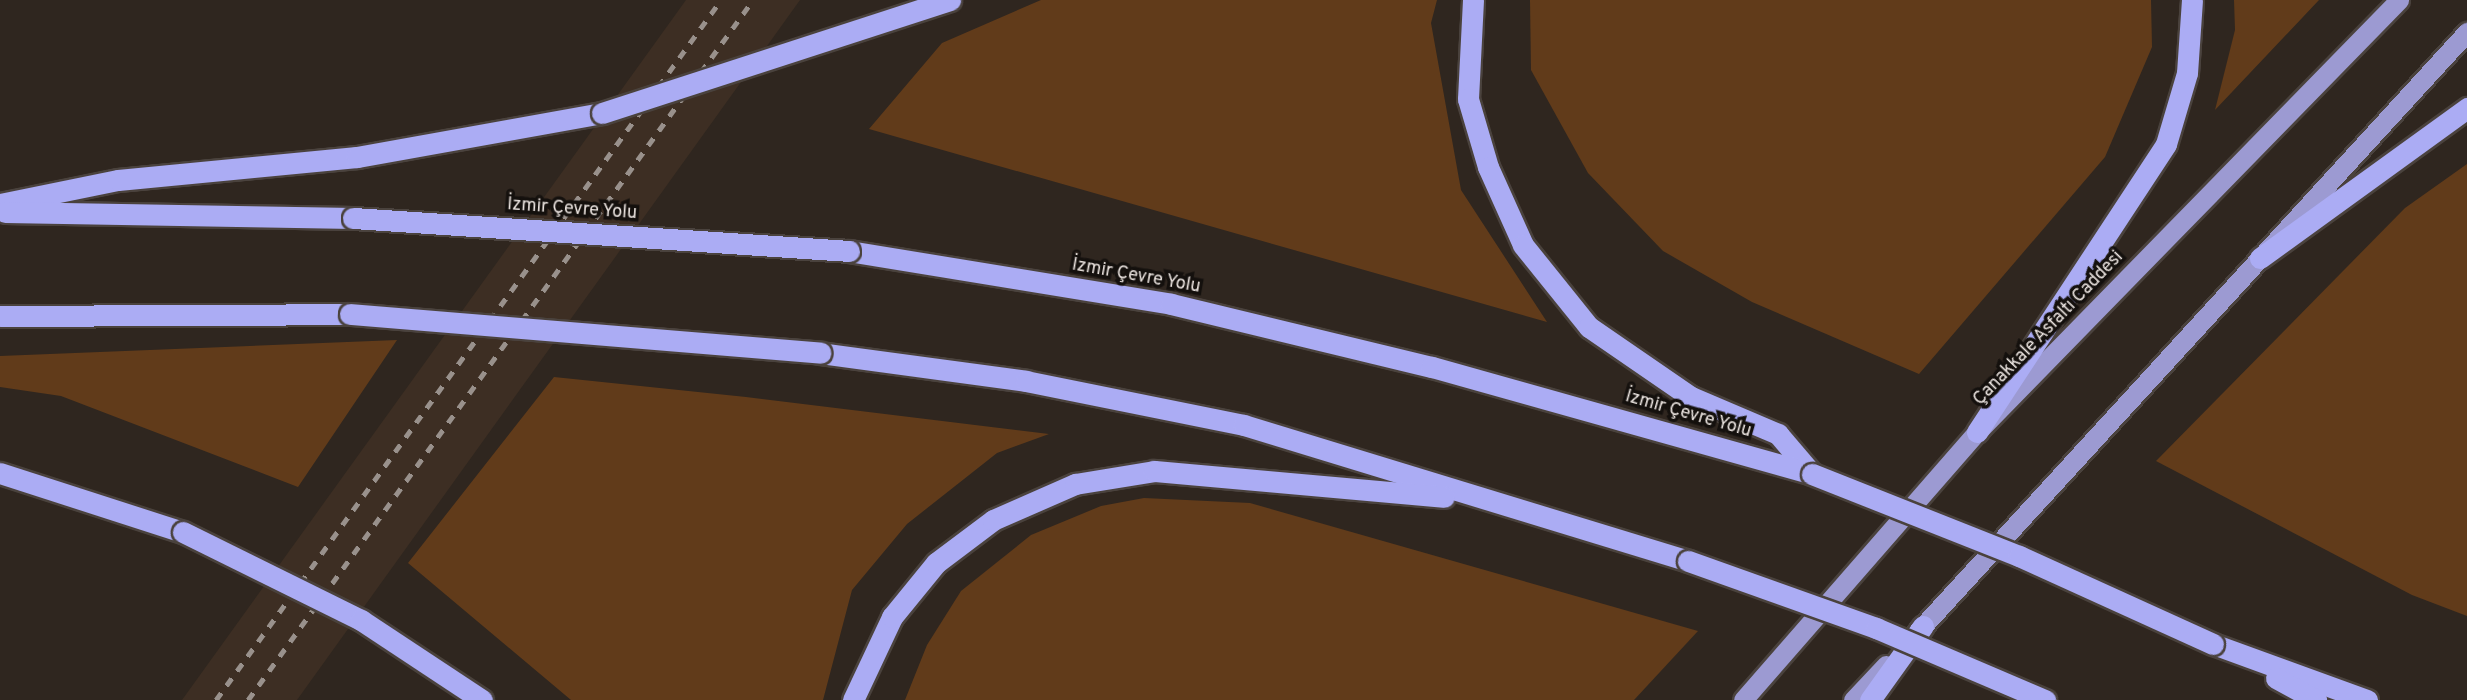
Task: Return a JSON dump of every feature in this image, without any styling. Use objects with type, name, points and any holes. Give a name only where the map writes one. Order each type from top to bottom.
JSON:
[{"type":"highway","points":[[0,204],[118,180],[357,157],[603,113],[950,0]]},
{"type":"highway","points":[[1473,0],[1468,99],[1488,167],[1523,245],[1589,327],[1691,397],[1778,434],[1812,474]]},
{"type":"highway","points":[[1978,432],[2165,144],[2187,73],[2192,0]]},
{"type":"highway","name":"Çanakkale Asfaltı Caddesi","points":[[1743,700],[1978,432],[2399,0]]},
{"type":"highway","points":[[1853,700],[2467,33]]},
{"type":"highway","points":[[2260,258],[2467,108]]},
{"type":"highway","name":"İzmir Çevre Yolu","points":[[0,212],[352,218],[849,251],[1184,307],[1432,367],[1812,474],[2019,556],[2213,644]]},
{"type":"highway","points":[[0,316],[351,314],[820,353],[1026,381],[1244,425],[1688,561],[1876,628],[2045,700]]},
{"type":"highway","points":[[853,700],[892,617],[936,563],[993,520],[1075,484],[1154,471],[1489,501]]},
{"type":"highway","points":[[0,473],[183,532],[361,620],[482,700]]},
{"type":"highway","points":[[1870,700],[1923,626]]},
{"type":"highway","points":[[2213,644],[2316,700]]},
{"type":"highway","points":[[2213,644],[2367,700]]},
{"type":"shaded area","points":[[686,0],[800,0],[297,700],[182,700]]},
{"type":"shaded area","points":[[1041,0],[1437,0],[1431,23],[1461,190],[1547,322],[869,129],[942,43]]},
{"type":"shaded area","points":[[1530,0],[2151,0],[2152,47],[2105,157],[1919,374],[1752,302],[1663,251],[1588,173],[1531,70]]},
{"type":"shaded area","points":[[2234,0],[2319,0],[2215,110],[2235,30]]},
{"type":"shaded area","points":[[2467,164],[2467,616],[2412,595],[2156,461],[2405,208]]},
{"type":"shaded area","points":[[397,340],[298,487],[61,396],[0,387],[0,356]]},
{"type":"shaded area","points":[[554,377],[1049,434],[997,453],[907,524],[852,590],[823,700],[571,700],[408,563]]},
{"type":"shaded area","points":[[1144,498],[1250,503],[1698,631],[1634,700],[905,700],[927,645],[961,591],[1031,535],[1101,506]]},
{"type":"railway","points":[[216,700],[721,0]]},
{"type":"railway","points":[[248,700],[753,0]]}]
